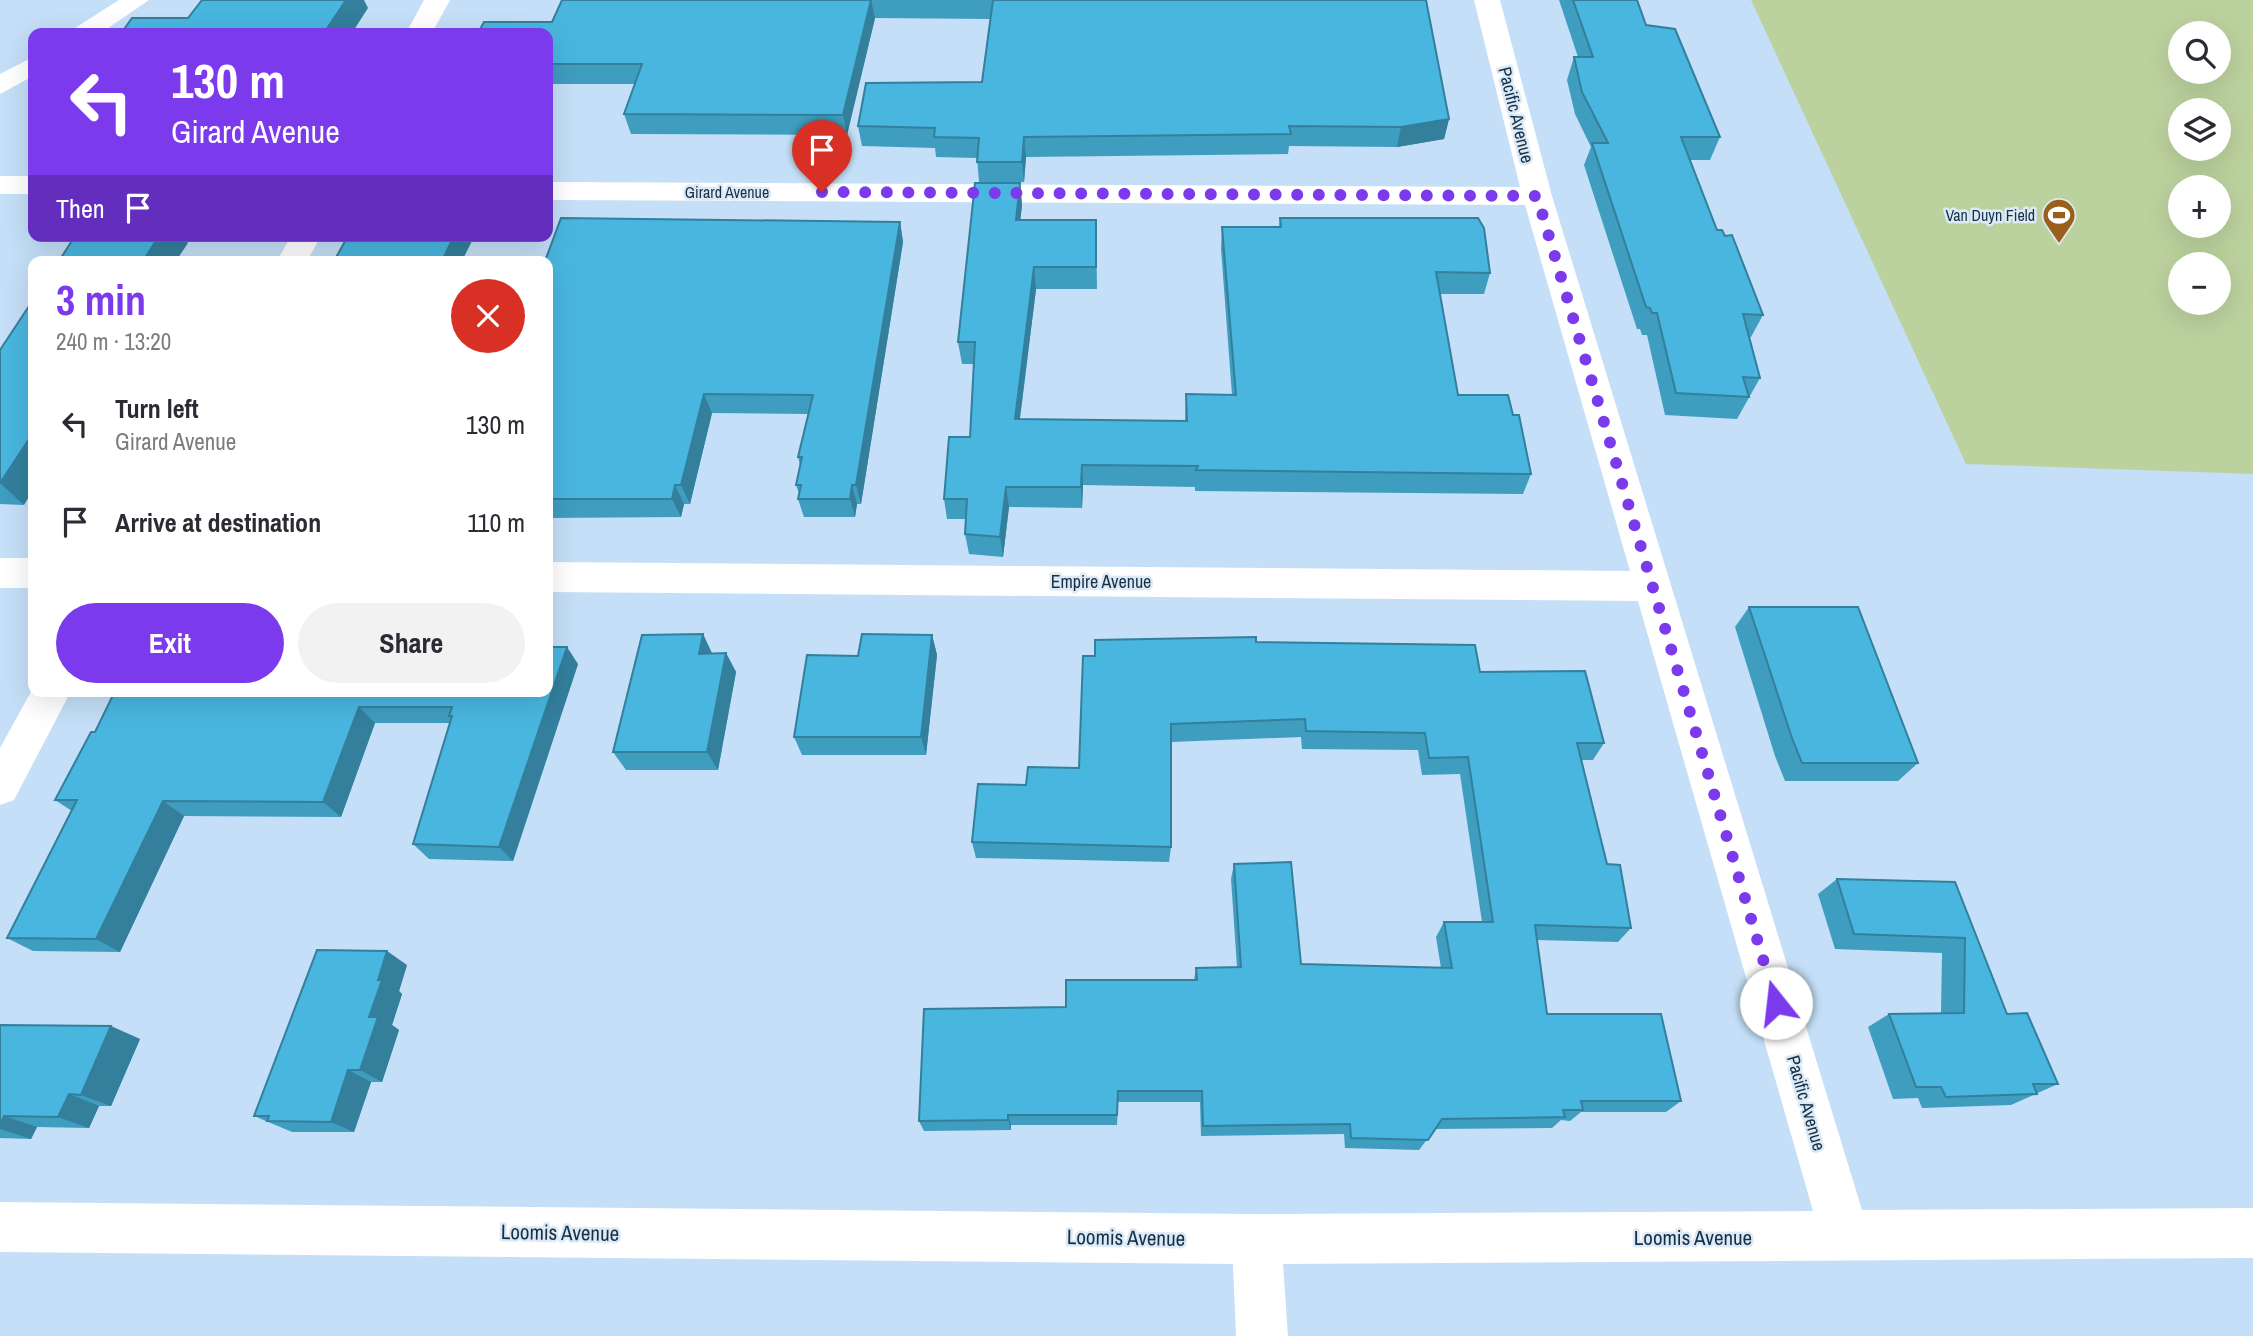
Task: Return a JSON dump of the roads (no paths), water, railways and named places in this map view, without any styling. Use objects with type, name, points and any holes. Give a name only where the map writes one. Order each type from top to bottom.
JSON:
[{"type":"street","points":[[92,28],[136,0]]},
{"type":"street","points":[[422,28],[437,0]]},
{"type":"street","name":"Pacific Avenue","points":[[1487,0],[1537,196],[1845,1237]]},
{"type":"street","points":[[0,86],[28,68]]},
{"type":"street","points":[[0,185],[28,185]]},
{"type":"street","name":"Girard Avenue","points":[[553,191],[1537,196]]},
{"type":"street","points":[[0,573],[28,573]]},
{"type":"street","name":"Empire Avenue","points":[[553,577],[1654,586]]},
{"type":"street","points":[[0,787],[49,697]]},
{"type":"street","name":"Loomis Avenue","points":[[0,1227],[1257,1240],[2253,1233]]},
{"type":"street","points":[[1257,1240],[1262,1336]]},
{"type":"place","name":"Van Duyn Field","points":[[2059,245]]}]
